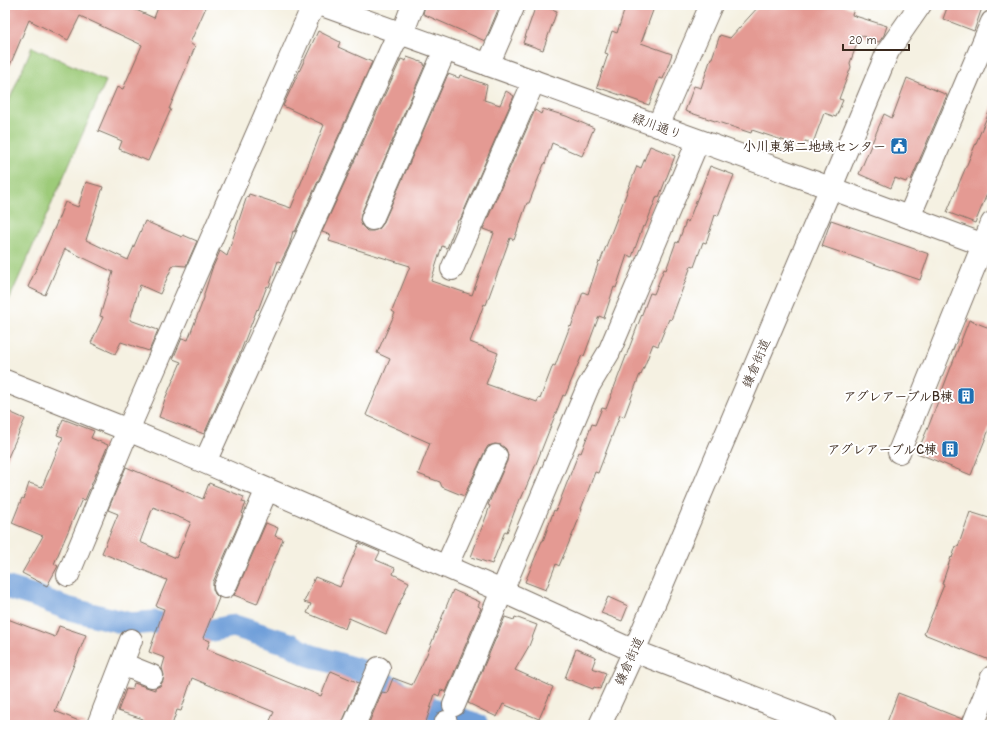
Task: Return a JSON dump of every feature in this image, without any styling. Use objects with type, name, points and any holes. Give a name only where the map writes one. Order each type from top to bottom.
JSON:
[{"type":"street","points":[[68,574],[128,430],[308,17],[315,5]]},
{"type":"street","name":"緑川通り","points":[[322,5],[831,188],[988,247]]},
{"type":"street","points":[[204,462],[394,42],[402,34],[414,5]]},
{"type":"street","points":[[488,65],[514,5]]},
{"type":"street","points":[[658,126],[711,5]]},
{"type":"street","name":"鎌倉街道","points":[[600,725],[634,651],[888,51],[920,5]]},
{"type":"street","points":[[909,218],[992,22]]},
{"type":"street","points":[[372,219],[445,50]]},
{"type":"street","points":[[452,269],[534,81]]},
{"type":"street","points":[[449,718],[588,388],[609,352],[698,141]]},
{"type":"street","points":[[899,452],[988,247],[992,223]]},
{"type":"street","points":[[5,381],[204,462],[502,591],[634,651],[825,725]]},
{"type":"street","points":[[446,567],[496,456]]},
{"type":"street","points":[[225,587],[267,490]]},
{"type":"street","points":[[98,725],[131,640]]},
{"type":"street","points":[[122,664],[152,676]]},
{"type":"street","points":[[354,725],[375,677]]},
{"type":"street","points":[[973,725],[992,677]]},
{"type":"green space","points":[[32,47],[106,81],[5,309],[5,110]]},
{"type":"building","points":[[5,5],[125,5],[154,18],[159,5],[207,5],[190,43],[195,47],[169,109],[171,109],[148,161],[119,149],[122,141],[98,131],[117,87],[123,89],[142,45],[80,16],[68,40],[29,20],[5,77]]},
{"type":"building","points":[[425,5],[500,5],[485,41],[423,14]]},
{"type":"building","points":[[536,5],[557,11],[543,50],[523,43]]},
{"type":"building","points":[[626,5],[655,5],[641,43],[672,54],[663,79],[659,78],[649,105],[597,87],[608,54],[605,53],[612,31],[617,33]]},
{"type":"building","points":[[760,5],[841,5],[854,9],[852,15],[887,26],[884,35],[879,42],[860,35],[850,63],[851,67],[839,99],[843,100],[836,117],[824,113],[813,143],[805,141],[803,147],[752,130],[751,133],[685,111],[694,86],[701,88],[720,35],[730,38]]},
{"type":"building","points":[[948,5],[983,5],[974,31],[943,19]]},
{"type":"building","points":[[318,31],[340,42],[338,47],[372,62],[295,232],[293,231],[289,246],[281,262],[278,261],[269,287],[267,286],[240,353],[204,434],[159,417],[181,362],[173,359],[182,338],[188,340],[204,298],[212,269],[220,251],[227,256],[247,196],[248,197],[249,194],[291,208],[324,125],[283,106]]},
{"type":"building","points":[[407,57],[424,63],[425,65],[361,214],[360,220],[362,226],[367,231],[379,229],[383,224],[448,74],[459,78],[460,75],[487,85],[484,100],[500,105],[506,91],[514,96],[460,220],[458,220],[447,248],[442,246],[431,281],[472,295],[494,233],[483,229],[535,110],[541,114],[543,109],[566,116],[594,128],[582,156],[552,143],[529,203],[527,203],[514,240],[510,238],[486,305],[484,304],[470,342],[498,353],[486,384],[537,402],[539,398],[540,399],[553,365],[555,366],[570,326],[571,327],[583,292],[588,294],[599,261],[600,262],[637,166],[641,168],[650,146],[675,156],[659,197],[657,196],[645,227],[643,226],[632,257],[627,255],[616,288],[614,287],[604,318],[599,316],[584,356],[582,355],[565,396],[563,395],[536,464],[521,499],[519,499],[507,532],[505,531],[492,564],[471,557],[490,506],[488,505],[507,461],[508,455],[506,449],[501,445],[495,444],[488,446],[464,496],[442,487],[440,482],[418,474],[430,443],[366,415],[390,359],[377,353],[395,313],[392,311],[410,266],[329,241],[331,235],[322,232],[401,59],[406,61]]},
{"type":"building","name":"小川東第二地域センター","points":[[907,78],[947,95],[911,180],[908,178],[906,182],[895,178],[891,188],[859,174],[884,114],[892,118]]},
{"type":"building","points":[[992,105],[992,182],[975,223],[947,212]]},
{"type":"building","points":[[710,166],[734,175],[718,216],[715,215],[706,243],[703,242],[694,267],[691,266],[671,320],[669,319],[658,346],[653,344],[624,417],[620,415],[598,473],[595,472],[576,526],[559,566],[556,564],[546,590],[525,582],[543,541],[554,510],[556,511],[579,452],[581,453],[592,424],[595,425],[602,408],[606,409],[650,293],[654,294],[664,269],[666,270],[676,242],[678,243],[686,221],[688,222]]},
{"type":"building","points":[[86,182],[103,187],[86,240],[128,260],[145,221],[182,237],[183,235],[197,241],[186,266],[173,265],[160,294],[140,285],[130,320],[158,330],[149,351],[121,342],[115,354],[91,343],[103,317],[100,316],[113,272],[65,249],[45,295],[28,287],[65,202],[78,207]]},
{"type":"building","points":[[831,220],[929,254],[920,280],[822,246]]},
{"type":"building","points":[[969,320],[992,329],[992,422],[971,475],[917,453]]},
{"type":"building","points":[[5,410],[25,419],[5,464]]},
{"type":"building","points":[[63,419],[94,431],[91,438],[108,445],[85,500],[82,499],[54,564],[58,566],[47,586],[22,573],[43,536],[12,523],[22,498],[24,499],[29,483],[42,487],[63,437],[57,435]]},
{"type":"building","points":[[126,467],[203,499],[209,483],[244,497],[242,502],[246,503],[242,513],[243,514],[213,582],[213,589],[219,598],[203,638],[210,641],[207,649],[321,696],[331,671],[359,683],[341,725],[268,725],[274,712],[192,678],[181,711],[177,710],[172,725],[141,725],[143,719],[118,711],[126,689],[132,690],[134,683],[155,690],[155,688],[160,686],[163,681],[164,675],[162,668],[165,658],[149,652],[164,609],[156,606],[167,580],[102,553],[118,514],[108,510]],"holes":[[[153,507],[191,522],[176,558],[140,542]]]},
{"type":"building","points":[[970,512],[992,519],[992,661],[924,634],[944,585],[942,584],[951,557],[952,558],[956,546],[958,547]]},
{"type":"building","points":[[266,523],[278,528],[275,536],[283,539],[257,604],[234,595]]},
{"type":"building","points":[[359,543],[380,552],[376,560],[395,568],[393,574],[409,582],[386,634],[349,618],[345,629],[307,613],[311,604],[304,602],[315,577],[340,587]]},
{"type":"building","points":[[453,590],[480,602],[478,606],[481,608],[446,692],[441,690],[439,696],[435,694],[425,725],[368,725],[382,692],[387,693],[393,678],[412,685],[427,654]]},
{"type":"building","points":[[608,597],[628,606],[622,621],[601,613]]},
{"type":"building","points":[[505,617],[514,620],[515,617],[537,625],[529,646],[515,670],[553,687],[539,719],[503,704],[497,717],[468,703]]},
{"type":"building","points":[[5,618],[55,637],[59,626],[86,635],[55,711],[86,725],[20,725],[5,719]]},
{"type":"building","points":[[576,649],[596,657],[592,668],[606,673],[600,689],[594,687],[593,689],[565,678]]},
{"type":"building","points":[[898,693],[962,719],[961,725],[886,725]]},
{"type":"waterway","points":[[5,587],[35,596],[66,608],[130,624],[154,622],[207,631],[234,626],[290,644],[309,655],[359,670],[399,691],[417,703],[477,725]]},
{"type":"place","name":"小川東第二地域センター","points":[[899,146]]},
{"type":"place","name":"アグレアーブルB棟","points":[[966,396]]},
{"type":"place","name":"アグレアーブルC棟","points":[[950,449]]}]
